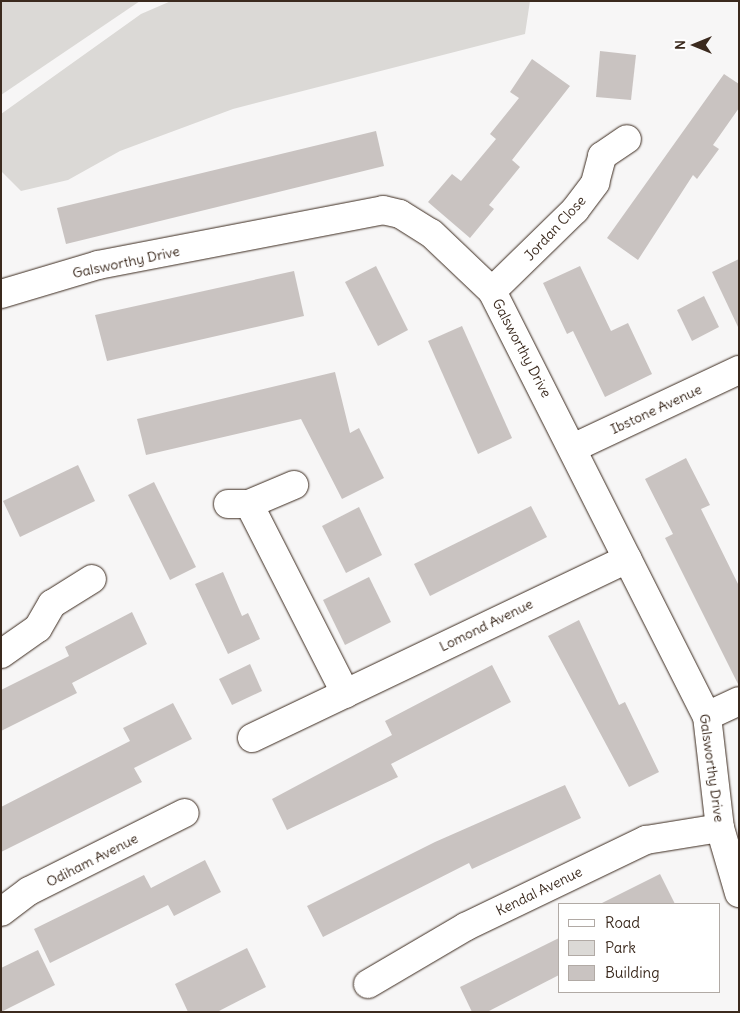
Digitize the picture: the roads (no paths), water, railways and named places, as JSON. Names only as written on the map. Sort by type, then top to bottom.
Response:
[{"type":"street","name":"Jordan Close","points":[[492,291],[576,210],[595,183],[602,156],[627,139]]},
{"type":"street","name":"Galsworthy Drive","points":[[1,294],[98,265],[383,210],[400,214],[431,233],[492,291],[707,716],[720,828],[739,893]]},
{"type":"street","name":"Ibstone Avenue","points":[[573,448],[739,370]]},
{"type":"street","points":[[294,485],[238,504],[346,694]]},
{"type":"street","name":"Lomond Avenue","points":[[252,738],[627,559]]},
{"type":"street","points":[[1,654],[38,628],[52,604],[92,579]]},
{"type":"street","points":[[707,716],[739,701]]},
{"type":"street","name":"Odiham Avenue","points":[[1,912],[29,892],[185,813]]},
{"type":"street","name":"Kendal Avenue","points":[[368,984],[464,927],[646,840],[720,828]]}]
